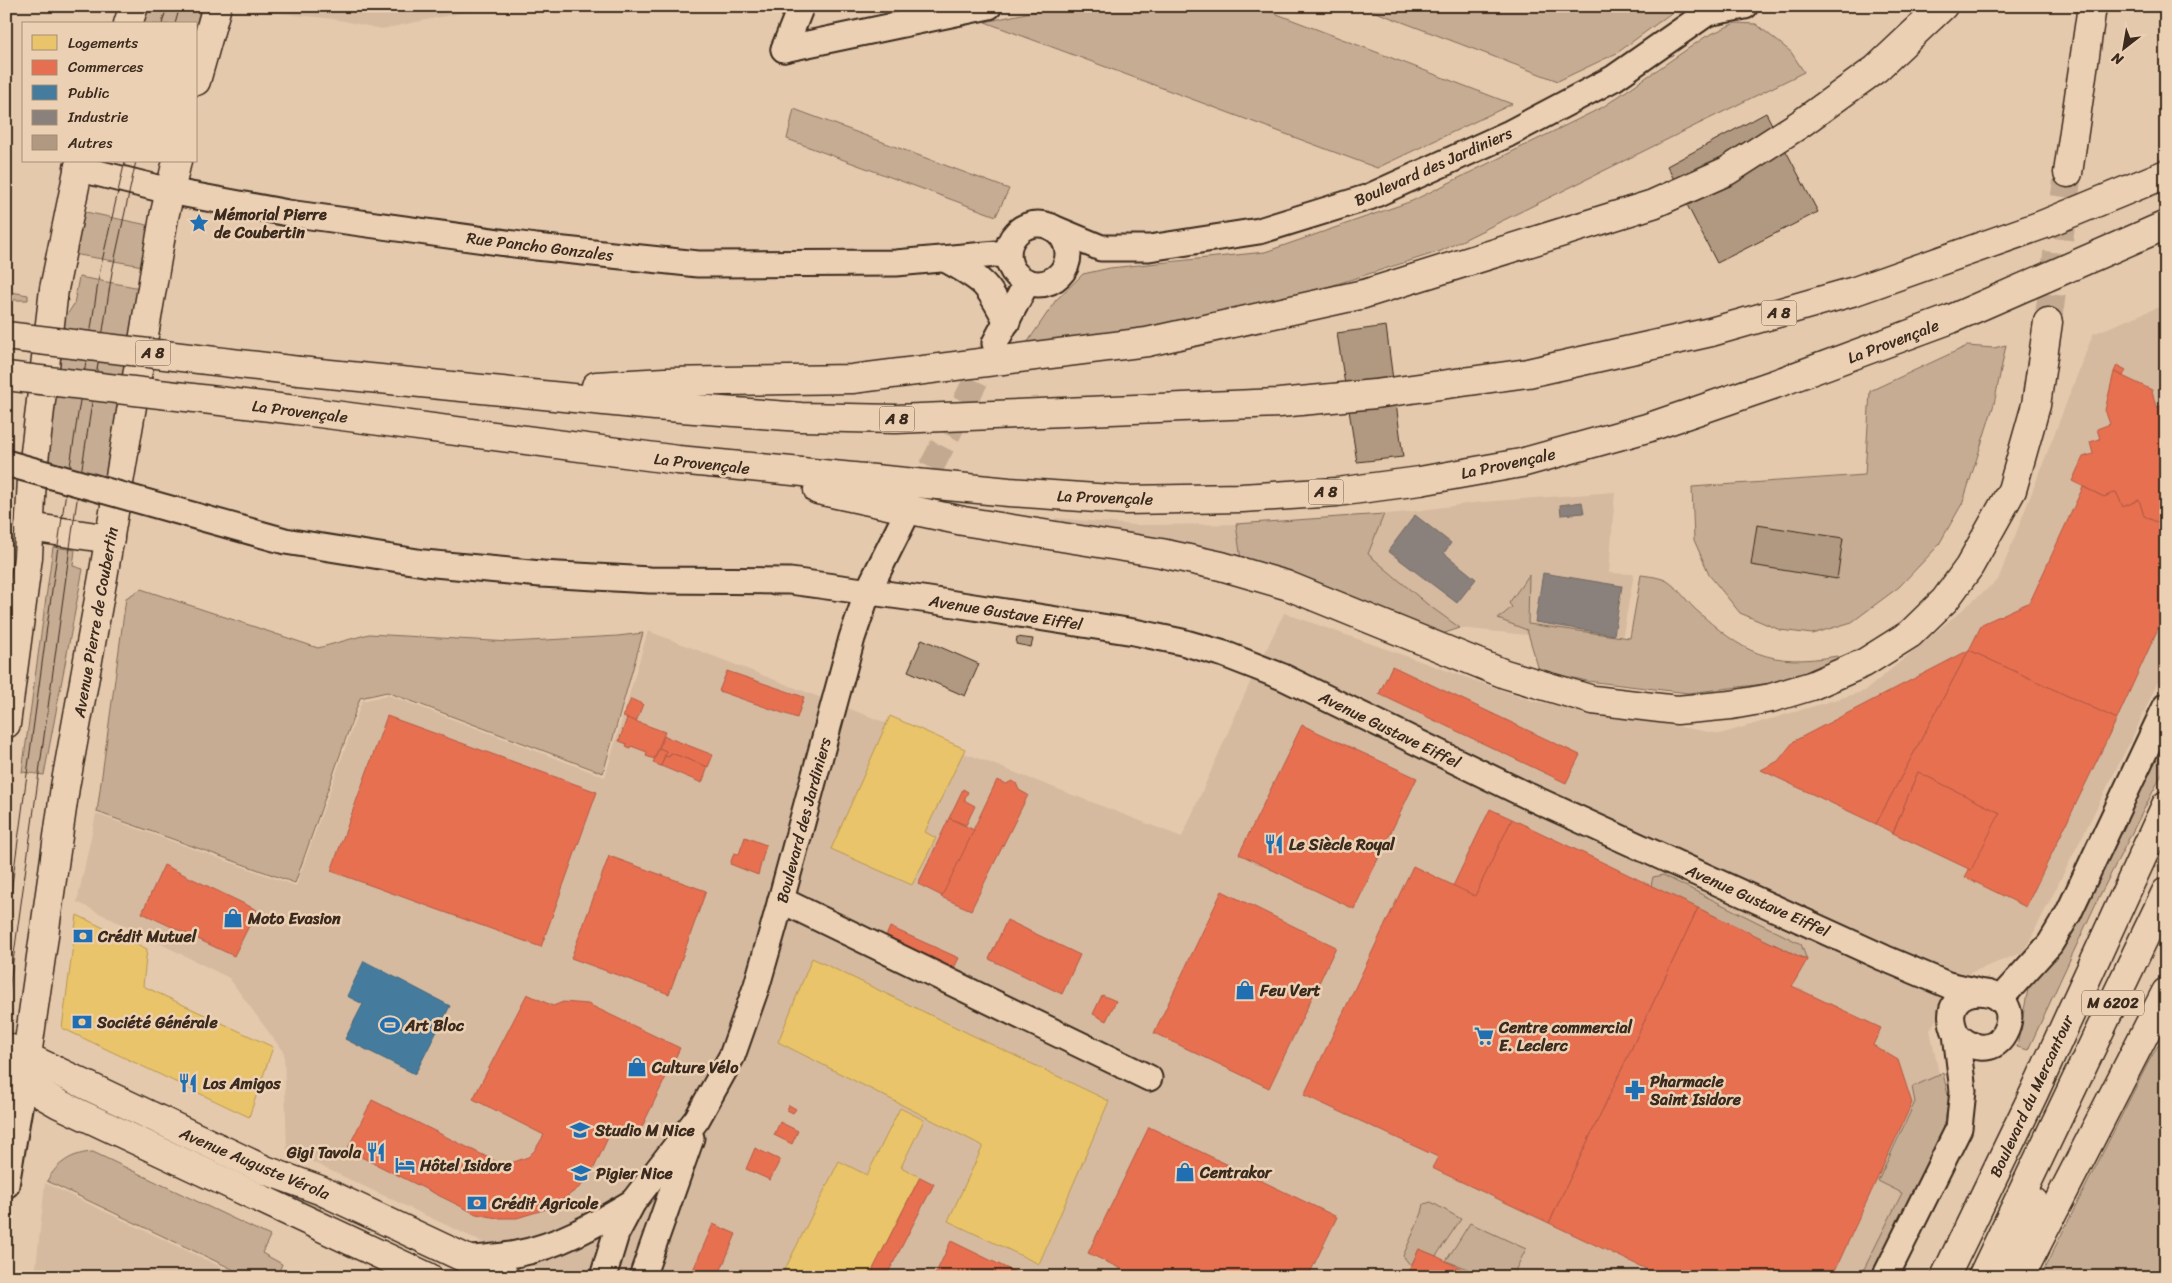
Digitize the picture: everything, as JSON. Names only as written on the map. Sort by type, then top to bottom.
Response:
[{"type":"main road","points":[[129,22],[134,6]]},
{"type":"main road","points":[[198,74],[217,6]]},
{"type":"main road","points":[[515,390],[665,382],[852,379],[1147,342],[1364,294],[1653,204],[1727,171],[1800,124],[1876,69],[1943,6]]},
{"type":"main road","points":[[2068,173],[2092,6]]},
{"type":"main road","name":"Avenue Pierre de Coubertin","points":[[16,1066],[110,539],[169,191],[177,162]]},
{"type":"main road","points":[[6,724],[28,557],[32,478],[54,289],[79,165]]},
{"type":"main road","name":"A 8","points":[[6,336],[299,371],[515,390],[655,406],[801,417],[896,419],[1279,404],[1375,394],[1528,372],[1720,329],[1855,291],[2042,225],[2166,174]]},
{"type":"main road","name":"La Provençale","points":[[6,376],[296,410],[678,460],[881,482],[1125,500],[1337,492],[1420,481],[1521,463],[1647,428],[1748,394],[1951,319],[2166,225]]},
{"type":"main road","points":[[678,460],[963,521],[1161,553],[1221,566],[1286,584],[1505,674],[1593,700],[1677,710],[1731,705],[1771,698],[1811,686],[1864,663],[1910,634],[1930,617],[1945,600],[1969,567],[2012,490],[2036,405],[2048,322]]},
{"type":"main road","points":[[29,527],[110,539]]},
{"type":"main road","name":"Boulevard du Mercantour","points":[[1945,1277],[2034,1093],[2166,804]]},
{"type":"main road","name":"Boulevard du Mercantour","points":[[1982,1277],[2166,892]]},
{"type":"main road","points":[[2020,1277],[2166,992]]},
{"type":"main road","name":"Avenue Auguste Vérola","points":[[16,1066],[265,1170],[320,1190],[505,1277]]},
{"type":"main road","name":"Avenue Auguste Vérola","points":[[16,1066],[59,1104],[428,1277]]},
{"type":"main road","points":[[1929,1277],[2034,1093]]},
{"type":"main road","points":[[2010,1277],[2061,1114]]},
{"type":"street","points":[[801,6],[784,49],[988,6]]},
{"type":"street","name":"Boulevard des Jardiniers","points":[[1053,228],[1102,248],[1149,248],[1258,231],[1369,197],[1508,134],[1605,83],[1709,10],[1744,6]]},
{"type":"street","name":"Rue Pancho Gonzales","points":[[79,165],[169,191],[296,214],[536,247],[698,264],[896,263],[947,260],[1008,253]]},
{"type":"street","points":[[1033,224],[1053,228],[1066,242],[1068,251],[1064,269],[1057,277],[1048,282],[1038,284],[1028,282],[1015,274],[1008,260],[1012,238],[1023,227],[1033,224]]},
{"type":"street","name":"Boulevard des Jardiniers","points":[[1064,269],[1102,248]]},
{"type":"street","points":[[947,260],[978,277],[990,288],[1001,332],[1028,282]]},
{"type":"street","name":"Avenue Gustave Eiffel","points":[[6,463],[285,541],[349,553],[424,563],[540,574],[650,580],[790,581],[868,591],[1134,632],[1182,642],[1224,654],[1283,677],[1528,796],[1884,958],[1948,985],[1975,991]]},
{"type":"street","name":"Boulevard des Jardiniers","points":[[603,1277],[616,1234],[633,1202],[697,1119],[732,1056],[757,985],[852,638],[868,591],[904,519]]},
{"type":"street","points":[[2000,999],[2050,944],[2068,914],[2166,706]]},
{"type":"street","points":[[781,900],[1149,1078]]},
{"type":"street","name":"Avenue Gustave Eiffel","points":[[1884,958],[1921,981],[1954,1022]]},
{"type":"street","points":[[1885,1277],[1959,1128],[1963,1091],[1954,1022],[1958,1002],[1966,995],[1975,991],[1984,991],[2000,999],[2006,1007],[2009,1018],[2002,1038],[1994,1045],[1978,1048],[1963,1042],[1954,1022]]},
{"type":"street","points":[[6,1185],[16,1066]]},
{"type":"street","name":"Boulevard des Jardiniers","points":[[642,1277],[697,1119]]},
{"type":"street","name":"Boulevard des Jardiniers","points":[[470,1259],[516,1254],[567,1238],[587,1230],[633,1202]]},
{"type":"shaded area","points":[[146,6],[201,6],[197,22],[141,22]]},
{"type":"shaded area","points":[[251,6],[495,6],[382,29],[334,19],[250,10]]},
{"type":"shaded area","points":[[1058,6],[1256,6],[1512,104],[1377,168],[985,22]]},
{"type":"shaded area","points":[[1360,6],[1674,6],[1678,8],[1617,53],[1558,81]]},
{"type":"shaded area","points":[[1735,23],[1756,24],[1791,52],[1804,72],[1441,251],[1302,295],[1149,329],[1027,343],[1056,300],[1083,274],[1110,268],[1265,252],[1412,201],[1603,107],[1705,37]]},
{"type":"shaded area","points":[[794,109],[1009,189],[996,216],[787,139]]},
{"type":"shaded area","points":[[81,211],[152,226],[143,266],[73,254]]},
{"type":"shaded area","points":[[79,277],[141,288],[109,484],[47,470],[65,318],[74,304]]},
{"type":"shaded area","points":[[6,291],[28,295],[28,300],[6,300]]},
{"type":"shaded area","points":[[2166,304],[2166,664],[2135,732],[2024,952],[1962,976],[1930,1030],[1946,1108],[1878,1277],[556,1277],[287,1150],[284,1053],[229,978],[77,902],[96,814],[296,886],[362,701],[388,695],[605,777],[648,631],[1182,837],[1248,687],[1284,613],[1533,701],[1720,734],[1865,691],[1998,580],[2093,334]]},
{"type":"shaded area","points":[[2006,345],[1994,404],[1963,502],[1938,546],[1899,587],[1852,622],[1812,634],[1780,630],[1740,613],[1710,576],[1694,540],[1692,487],[1865,475],[1870,391],[1967,346],[1994,348]]},
{"type":"shaded area","points":[[1615,492],[1609,573],[1634,574],[1621,645],[1460,628],[1439,635],[1052,523],[1056,518],[1134,525],[1258,524],[1399,513],[1482,502]]},
{"type":"shaded area","points":[[1384,514],[1368,554],[1427,604],[1460,628],[1439,635],[1241,560],[1236,524]]},
{"type":"shaded area","points":[[53,547],[75,550],[73,566],[83,569],[44,775],[22,772]]},
{"type":"shaded area","points":[[1529,575],[1528,624],[1630,638],[1641,575],[1667,581],[1694,608],[1727,636],[1758,653],[1775,658],[1793,660],[1837,656],[1838,662],[1820,670],[1781,682],[1688,693],[1587,681],[1539,670],[1527,630],[1498,619],[1512,607],[1509,603]]},
{"type":"shaded area","points":[[141,589],[318,648],[369,634],[510,642],[643,633],[603,773],[387,692],[360,698],[295,883],[97,812],[126,598]]},
{"type":"shaded area","points":[[2166,723],[2166,766],[2098,899],[2028,1050],[2017,1047],[2028,989],[2090,891]]},
{"type":"shaded area","points":[[1663,875],[1801,944],[1807,960],[1651,886],[1653,877]]},
{"type":"shaded area","points":[[2166,1032],[2166,1277],[2040,1277],[2149,1061]]},
{"type":"shaded area","points":[[1943,1073],[1949,1100],[1941,1141],[1875,1277],[1860,1277],[1902,1193],[1878,1181],[1915,1102],[1912,1087]]},
{"type":"shaded area","points":[[79,1093],[324,1202],[318,1213],[75,1099]]},
{"type":"shaded area","points":[[93,1152],[270,1236],[262,1253],[282,1264],[277,1277],[249,1277],[47,1181],[55,1169],[66,1160],[78,1154]]},
{"type":"shaded area","points":[[45,1183],[68,1194],[242,1277],[35,1277]]},
{"type":"shaded area","points":[[1431,1202],[1461,1219],[1436,1256],[1419,1249],[1411,1266],[1403,1256],[1422,1213],[1424,1204]]},
{"type":"shaded area","points":[[1470,1223],[1526,1249],[1512,1277],[1489,1277],[1446,1261]]},
{"type":"building: Logements","points":[[890,716],[965,749],[925,832],[936,838],[912,885],[831,849]]},
{"type":"building: Logements","points":[[77,915],[147,949],[143,986],[273,1047],[249,1117],[62,1028]]},
{"type":"building: Logements","points":[[812,958],[1109,1101],[1039,1264],[948,1221],[983,1146],[778,1042]]},
{"type":"building: Logements","points":[[900,1108],[924,1120],[901,1167],[920,1177],[869,1277],[854,1277],[847,1273],[845,1277],[781,1277],[839,1161],[867,1175]]},
{"type":"building: Commerces","points":[[2117,365],[2126,370],[2123,376],[2114,372]]},
{"type":"building: Commerces","points":[[2114,372],[2152,390],[2156,407],[2166,405],[2166,527],[2144,516],[2139,500],[2123,507],[2116,492],[2104,497],[2072,481],[2083,457],[2093,454],[2090,442],[2100,439],[2097,429],[2110,424],[2105,410]]},
{"type":"building: Commerces","points":[[2083,487],[2104,497],[2116,492],[2123,507],[2139,500],[2144,516],[2166,527],[2166,611],[2117,719],[1969,650],[1982,624],[2030,602]]},
{"type":"building: Commerces","points":[[1969,650],[1876,824],[1761,770],[1778,761],[1794,741]]},
{"type":"building: Commerces","points":[[1969,650],[2117,719],[2026,907],[1965,877],[2000,813],[1918,772],[1893,833],[1876,824]]},
{"type":"building: Commerces","points":[[1392,666],[1580,755],[1566,783],[1379,694]]},
{"type":"building: Commerces","points":[[727,671],[804,697],[797,718],[719,691]]},
{"type":"building: Commerces","points":[[631,699],[643,704],[636,722],[623,717]]},
{"type":"building: Commerces","points":[[387,716],[597,792],[541,947],[331,871]]},
{"type":"building: Commerces","points":[[627,718],[665,732],[654,759],[646,756],[647,752],[631,746],[630,748],[626,746],[627,744],[619,741]]},
{"type":"building: Commerces","points":[[1302,725],[1417,778],[1354,909],[1239,854]]},
{"type":"building: Commerces","points":[[664,736],[713,755],[708,767],[671,753],[669,757],[665,756],[666,751],[659,748]]},
{"type":"building: Commerces","points":[[659,748],[666,751],[661,766],[653,763]]},
{"type":"building: Commerces","points":[[671,753],[708,767],[702,783],[661,766],[665,756],[669,757]]},
{"type":"building: Commerces","points":[[1918,772],[2000,813],[1971,870],[1893,833]]},
{"type":"building: Commerces","points":[[997,780],[1006,784],[1012,781],[1016,783],[1019,790],[1028,795],[971,910],[941,897]]},
{"type":"building: Commerces","points":[[963,789],[968,792],[964,800],[975,806],[966,825],[949,818]]},
{"type":"building: Commerces","points":[[1490,809],[1512,819],[1475,896],[1453,886]]},
{"type":"building: Commerces","points":[[949,818],[974,830],[942,896],[918,884]]},
{"type":"building: Commerces","name":"Centre commercial E. Leclerc","points":[[1512,819],[1698,908],[1549,1223],[1432,1168],[1438,1157],[1304,1095],[1413,866],[1475,896]]},
{"type":"building: Commerces","points":[[745,837],[766,845],[758,875],[730,864],[734,853],[739,854]]},
{"type":"building: Commerces","points":[[609,856],[706,891],[669,994],[571,958]]},
{"type":"building: Commerces","points":[[164,865],[257,910],[234,956],[142,913]]},
{"type":"building: Commerces","name":"Feu Vert","points":[[1222,891],[1336,947],[1269,1088],[1154,1033]]},
{"type":"building: Commerces","points":[[1698,908],[1807,960],[1792,986],[1881,1028],[1873,1045],[1898,1060],[1912,1103],[1832,1277],[1663,1277],[1549,1223]]},
{"type":"building: Commerces","points":[[1007,920],[1080,955],[1062,994],[989,959]]},
{"type":"building: Commerces","points":[[890,927],[959,958],[954,968],[886,936]]},
{"type":"building: Commerces","points":[[527,994],[553,1006],[563,1002],[588,1004],[680,1048],[636,1139],[612,1129],[594,1168],[581,1186],[553,1207],[517,1218],[497,1218],[476,1214],[347,1150],[372,1100],[497,1162],[508,1164],[528,1157],[535,1150],[544,1135],[473,1099]]},
{"type":"building: Commerces","points":[[1102,995],[1116,1001],[1106,1021],[1093,1014]]},
{"type":"building: Commerces","points":[[789,1105],[796,1109],[793,1113],[787,1110]]},
{"type":"building: Commerces","points":[[780,1122],[798,1131],[792,1144],[774,1135]]},
{"type":"building: Commerces","name":"Centrakor","points":[[1149,1127],[1337,1217],[1308,1277],[1138,1277],[1088,1253]]},
{"type":"building: Commerces","points":[[755,1148],[780,1160],[770,1180],[746,1169]]},
{"type":"building: Commerces","points":[[920,1177],[934,1184],[886,1277],[869,1277]]},
{"type":"building: Commerces","points":[[713,1224],[736,1234],[718,1277],[690,1277]]},
{"type":"building: Commerces","points":[[951,1241],[1025,1277],[934,1277]]},
{"type":"building: Commerces","points":[[1419,1249],[1436,1256],[1478,1277],[1406,1277]]},
{"type":"building: Public","points":[[364,961],[450,1006],[415,1074],[345,1039],[363,1004],[347,996]]},
{"type":"building: Industrie","points":[[1582,502],[1584,513],[1561,515],[1560,505]]},
{"type":"building: Industrie","points":[[1415,515],[1451,543],[1444,553],[1476,579],[1457,603],[1388,551]]},
{"type":"building: Industrie","points":[[1543,573],[1622,586],[1614,635],[1535,622]]},
{"type":"building: Autres","points":[[1766,113],[1818,212],[1717,263],[1667,166]]},
{"type":"building: Autres","points":[[1386,326],[1403,457],[1357,462],[1337,333]]},
{"type":"building: Autres","points":[[1757,525],[1843,538],[1837,579],[1751,565]]},
{"type":"building: Autres","points":[[1017,637],[1033,639],[1031,647],[1016,644]]},
{"type":"building: Autres","points":[[922,639],[979,664],[965,696],[908,671]]},
{"type":"tunnel","points":[[2048,322],[2068,173]]},
{"type":"tunnel","points":[[914,501],[993,347]]},
{"type":"tram line","points":[[163,22],[167,6]]},
{"type":"tram line","points":[[176,22],[180,6]]},
{"type":"tram line","points":[[6,929],[60,531],[100,270],[125,162]]},
{"type":"tram line","points":[[8,998],[72,533],[112,272],[136,162]]},
{"type":"place","name":"Mémorial Pierre de Coubertin","points":[[199,223]]},
{"type":"place","name":"Le Siècle Royal","points":[[1274,844]]},
{"type":"place","name":"Moto Evasion","points":[[233,918]]},
{"type":"place","name":"Crédit Mutuel","points":[[83,936]]},
{"type":"place","name":"Feu Vert","points":[[1245,990]]},
{"type":"place","name":"Société Générale","points":[[82,1022]]},
{"type":"place","name":"Art Bloc","points":[[390,1025]]},
{"type":"place","name":"Centre commercial E. Leclerc","points":[[1484,1036]]},
{"type":"place","name":"Culture Vélo","points":[[637,1067]]},
{"type":"place","name":"Los Amigos","points":[[188,1083]]},
{"type":"place","name":"Pharmacie Saint Isidore","points":[[1635,1090]]},
{"type":"place","name":"Studio M Nice","points":[[580,1130]]},
{"type":"place","name":"Gigi Tavola","points":[[376,1152]]},
{"type":"place","name":"Hôtel Isidore","points":[[405,1165]]},
{"type":"place","name":"Centrakor","points":[[1185,1172]]},
{"type":"place","name":"Pigier Nice","points":[[581,1173]]},
{"type":"place","name":"Crédit Agricole","points":[[477,1203]]}]
